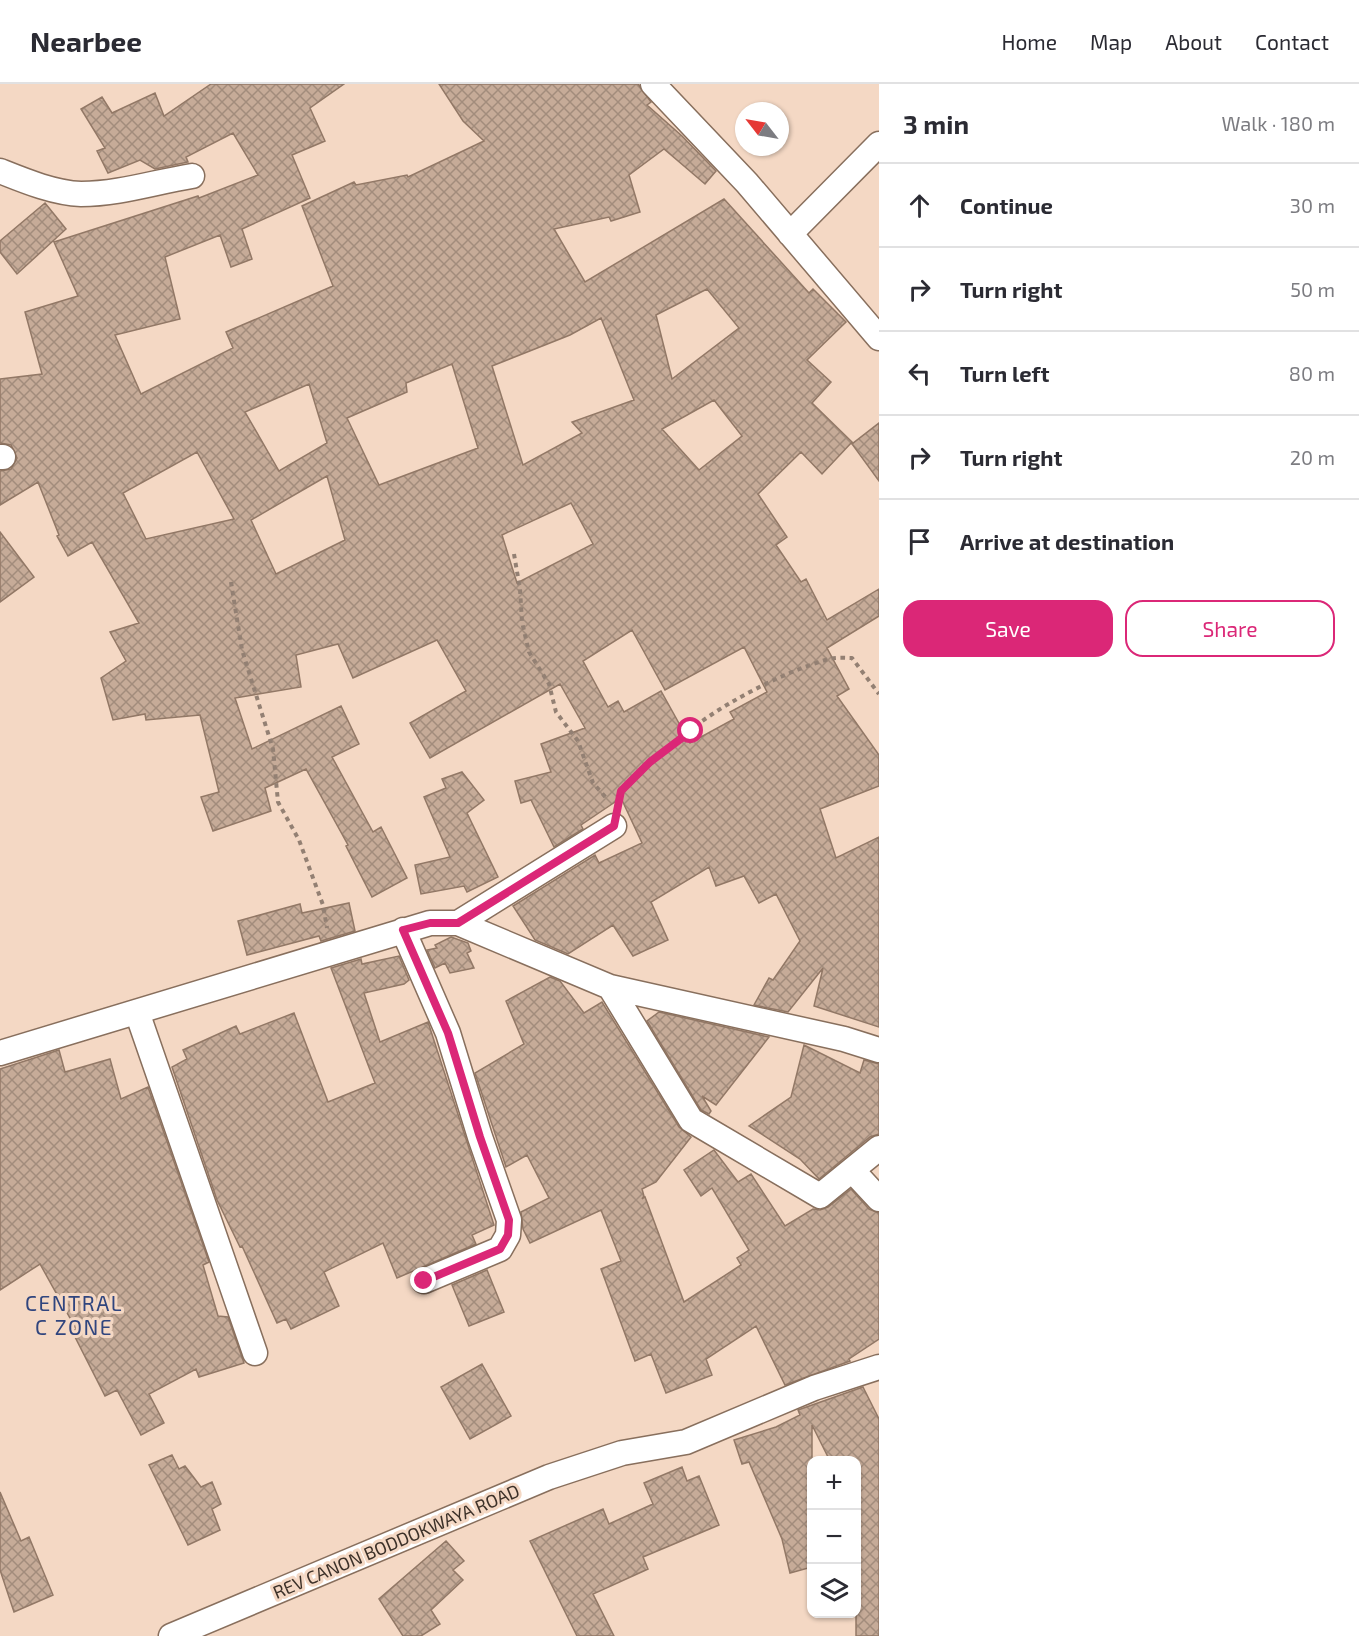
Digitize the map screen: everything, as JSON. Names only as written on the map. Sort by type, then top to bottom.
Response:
[{"type":"street","points":[[653,84],[747,183],[879,338]]},
{"type":"street","points":[[790,234],[879,144]]},
{"type":"street","points":[[0,171],[30,183],[79,194],[120,192],[192,176]]},
{"type":"street","points":[[458,923],[616,818]]},
{"type":"street","points":[[0,1053],[430,923],[458,923],[610,987],[844,1039],[879,1050]]},
{"type":"street","points":[[403,930],[448,1033],[480,1137],[509,1220],[508,1235],[500,1249],[424,1281]]},
{"type":"street","points":[[610,987],[691,1120],[820,1196],[879,1148]]},
{"type":"street","points":[[137,1012],[255,1353]]},
{"type":"street","points":[[852,1170],[879,1199]]},
{"type":"street","name":"REV CANON BODDOKWAYA ROAD","points":[[171,1636],[549,1477],[622,1453],[686,1442],[814,1388],[879,1367]]},
{"type":"path","points":[[514,554],[520,589],[522,622],[529,652],[549,684],[556,712],[578,741],[592,783],[616,818]]},
{"type":"path","points":[[231,582],[242,650],[273,749],[278,802],[300,840],[323,905],[330,952]]},
{"type":"path","points":[[616,818],[621,791],[650,762],[731,702],[769,683],[831,658],[852,658],[879,694]]},
{"type":"building","points":[[211,84],[344,84],[310,108],[325,141],[292,155],[310,198],[242,229],[252,259],[231,267],[220,235],[165,257],[180,319],[115,335],[141,394],[233,348],[226,332],[333,286],[302,206],[354,182],[356,185],[407,175],[408,177],[484,141],[463,121],[439,84],[638,84],[651,102],[647,105],[716,171],[705,184],[664,149],[629,175],[640,212],[611,221],[609,217],[554,229],[585,282],[724,199],[809,293],[813,289],[846,322],[807,360],[831,382],[812,403],[852,442],[822,474],[801,452],[758,494],[787,537],[776,545],[801,582],[806,579],[827,620],[879,589],[879,616],[827,648],[849,689],[837,696],[879,755],[879,786],[820,809],[836,858],[879,837],[879,1027],[814,1006],[823,968],[788,1012],[754,1005],[769,978],[773,980],[800,941],[776,894],[759,903],[744,876],[716,886],[709,867],[651,902],[668,940],[633,956],[613,925],[568,954],[535,940],[513,906],[595,855],[599,863],[642,843],[621,798],[581,825],[583,829],[554,847],[531,800],[521,803],[515,781],[551,772],[541,744],[585,728],[560,684],[430,758],[410,723],[466,691],[437,640],[353,678],[338,644],[296,655],[301,687],[235,698],[252,749],[341,706],[359,744],[332,757],[373,832],[381,827],[407,878],[372,897],[346,846],[348,845],[306,769],[265,788],[271,811],[213,831],[201,797],[219,792],[200,715],[146,720],[145,714],[113,720],[101,678],[126,661],[110,632],[139,623],[92,542],[68,556],[57,536],[59,535],[38,482],[0,505],[0,471],[11,469],[17,458],[11,445],[0,443],[0,379],[42,374],[25,312],[78,296],[54,242],[198,196],[199,198],[258,175],[233,133],[186,157],[188,162],[155,169],[140,160],[108,173],[97,151],[105,148],[81,109],[102,97],[112,113],[155,93],[164,116]],"holes":[[[707,289],[739,328],[672,379],[656,315]],[[601,318],[634,400],[572,422],[582,433],[523,465],[492,366],[570,335]],[[452,364],[478,448],[379,485],[347,418],[407,392],[406,383]],[[309,384],[327,443],[279,471],[245,412]],[[714,400],[742,436],[699,470],[662,429]],[[197,452],[234,519],[146,539],[123,493]],[[327,476],[345,540],[276,574],[251,520]],[[571,503],[593,544],[517,583],[502,535]],[[632,630],[665,690],[744,647],[767,692],[730,712],[734,719],[690,743],[661,691],[624,712],[618,701],[608,707],[583,661]]]},
{"type":"building","points":[[45,203],[66,229],[17,274],[0,252],[0,241]]},
{"type":"building","points":[[879,423],[879,481],[852,444]]},
{"type":"building","points":[[0,532],[34,577],[0,602]]},
{"type":"building","points":[[462,772],[484,800],[467,813],[498,877],[467,892],[464,886],[421,894],[415,865],[450,857],[424,797],[446,788],[442,779]]},
{"type":"building","points":[[349,903],[355,931],[321,941],[319,936],[247,955],[238,921],[300,904],[302,913]]},
{"type":"building","points":[[451,937],[468,943],[471,951],[467,953],[474,968],[450,973],[445,963],[435,968],[427,950],[437,948],[435,945]]},
{"type":"building","points":[[399,956],[409,980],[404,984],[364,993],[380,1042],[428,1022],[494,1225],[472,1235],[476,1244],[397,1278],[383,1243],[324,1272],[339,1306],[291,1329],[286,1319],[277,1323],[242,1246],[240,1247],[217,1200],[172,1067],[187,1059],[183,1050],[236,1026],[240,1034],[294,1013],[328,1102],[375,1083],[331,968],[361,959],[362,964]]},
{"type":"building","points":[[550,977],[560,981],[584,1013],[602,1002],[679,1127],[691,1137],[656,1182],[642,1189],[644,1196],[642,1199],[645,1197],[684,1302],[741,1265],[737,1258],[749,1250],[712,1188],[701,1196],[684,1170],[714,1150],[738,1182],[751,1174],[785,1226],[813,1209],[820,1210],[828,1207],[851,1189],[869,1209],[879,1213],[879,1339],[849,1359],[850,1361],[785,1385],[756,1326],[706,1359],[712,1375],[666,1393],[651,1354],[635,1361],[601,1269],[621,1261],[601,1210],[530,1243],[523,1229],[521,1212],[549,1198],[527,1155],[506,1167],[475,1073],[524,1044],[506,1001]]},
{"type":"building","points":[[659,1012],[769,1037],[716,1105],[702,1096],[711,1111],[709,1114],[701,1110],[647,1021]]},
{"type":"building","points":[[804,1045],[860,1073],[864,1060],[879,1064],[879,1134],[870,1137],[819,1179],[800,1159],[749,1126],[791,1097]]},
{"type":"building","points":[[59,1050],[65,1072],[110,1059],[121,1099],[148,1087],[209,1262],[203,1265],[218,1316],[228,1317],[244,1363],[199,1377],[196,1369],[149,1394],[164,1423],[141,1435],[117,1390],[105,1396],[72,1331],[76,1329],[40,1264],[0,1290],[0,1069]]},
{"type":"building","points":[[487,1270],[504,1312],[469,1326],[452,1285]]},
{"type":"building","points":[[482,1364],[511,1416],[470,1439],[441,1387]]},
{"type":"building","points":[[863,1387],[879,1419],[879,1636],[856,1636],[856,1618],[861,1618],[861,1456],[828,1456],[812,1425],[812,1456],[807,1456],[807,1568],[790,1573],[782,1539],[749,1462],[742,1464],[734,1440],[776,1427],[800,1415],[798,1410]]},
{"type":"building","points":[[172,1455],[179,1469],[185,1466],[201,1487],[212,1482],[221,1504],[212,1509],[220,1530],[188,1545],[149,1465]]},
{"type":"building","points":[[682,1467],[687,1481],[699,1476],[719,1525],[643,1557],[648,1569],[593,1594],[614,1636],[577,1636],[530,1541],[603,1509],[609,1524],[653,1504],[644,1483]]},
{"type":"building","points":[[0,1492],[21,1541],[29,1537],[53,1595],[14,1612],[0,1570]]},
{"type":"building","points":[[446,1541],[464,1561],[453,1570],[463,1580],[431,1610],[440,1624],[421,1636],[403,1636],[379,1599]]},
{"type":"district","name":"CENTRAL C ZONE","points":[[74,1314]]},
{"type":"route","points":[[424,1281],[500,1249],[508,1235],[509,1220],[480,1137],[448,1033],[403,930],[430,923],[458,923],[614,826],[621,791],[650,762],[691,731]]}]
